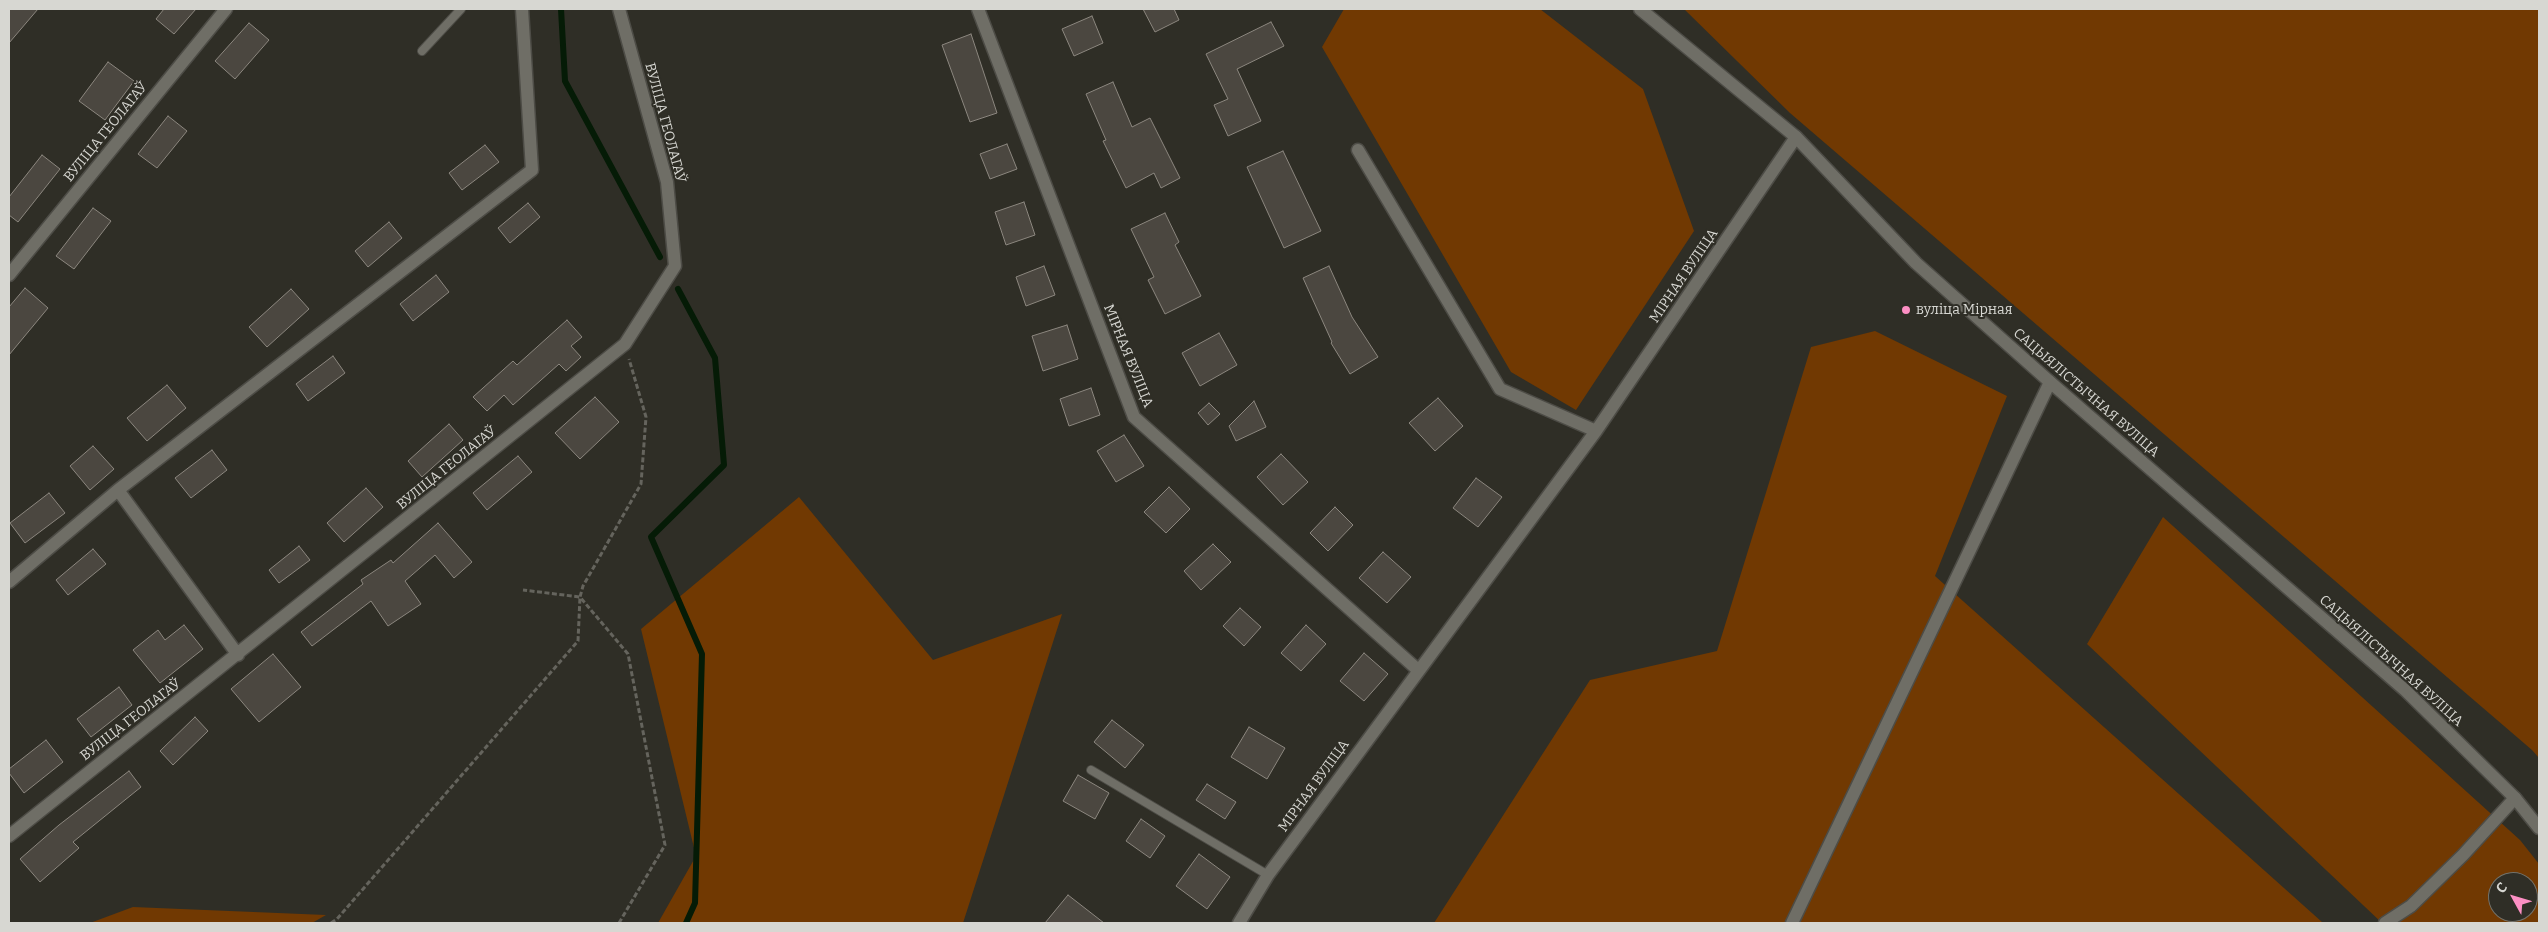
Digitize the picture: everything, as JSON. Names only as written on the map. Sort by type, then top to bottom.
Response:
[{"type":"street","name":"ВУЛІЦА ГЕОЛАГАЎ","points":[[9,275],[226,9]]},
{"type":"street","points":[[9,582],[118,490],[532,170],[522,9]]},
{"type":"street","name":"ВУЛІЦА ГЕОЛАГАЎ","points":[[9,836],[625,344],[674,266],[667,182],[620,9]]},
{"type":"street","name":"МІРНАЯ ВУЛІЦА","points":[[978,9],[1134,417],[1418,670]]},
{"type":"street","name":"САЦЫЯЛІСТЫЧНАЯ ВУЛІЦА","points":[[1640,9],[1796,137],[1916,263],[2405,690],[2515,798],[2539,828]]},
{"type":"street","name":"МІРНАЯ ВУЛІЦА","points":[[1238,923],[1268,875],[1596,432],[1796,137]]},
{"type":"street","points":[[1358,150],[1500,389],[1596,432]]},
{"type":"street","points":[[1792,923],[2050,382]]},
{"type":"street","points":[[118,490],[238,655]]},
{"type":"street","points":[[2385,923],[2411,906],[2463,855],[2515,798]]},
{"type":"lane","points":[[422,51],[461,9]]},
{"type":"lane","points":[[1091,770],[1268,875]]},
{"type":"path","points":[[331,923],[337,919],[578,641],[580,597],[583,586],[641,484],[646,417],[625,344]]},
{"type":"path","points":[[523,590],[580,597],[628,654],[665,845],[618,923]]},
{"type":"shaded area","points":[[1344,9],[1540,9],[1643,89],[1694,231],[1576,410],[1511,372],[1322,47]]},
{"type":"shaded area","points":[[1684,9],[2539,9],[2539,758],[1790,113]]},
{"type":"shaded area","points":[[1875,331],[2007,396],[1935,576],[2321,923],[1434,923],[1590,680],[1717,651],[1811,347]]},
{"type":"shaded area","points":[[799,497],[933,660],[1062,614],[963,923],[658,923],[696,856],[641,629]]},
{"type":"shaded area","points":[[2163,517],[2520,840],[2539,864],[2539,923],[2382,923],[2087,644]]},
{"type":"shaded area","points":[[133,907],[326,915],[312,923],[90,923]]},
{"type":"building","points":[[9,9],[38,9],[9,43]]},
{"type":"building","points":[[164,9],[196,9],[174,34],[156,19]]},
{"type":"building","points":[[1143,9],[1174,9],[1179,20],[1155,32]]},
{"type":"building","points":[[1092,16],[1103,43],[1074,56],[1062,29]]},
{"type":"building","points":[[1271,22],[1284,46],[1237,69],[1261,121],[1228,136],[1214,105],[1228,99],[1206,54]]},
{"type":"building","points":[[249,23],[269,40],[235,79],[215,61]]},
{"type":"building","points":[[971,34],[997,113],[970,122],[942,45]]},
{"type":"building","points":[[108,62],[134,81],[105,120],[79,101]]},
{"type":"building","points":[[1113,82],[1132,127],[1150,118],[1180,178],[1161,188],[1154,173],[1126,188],[1103,141],[1106,140],[1086,94]]},
{"type":"building","points":[[168,116],[187,131],[157,168],[138,154]]},
{"type":"building","points":[[1007,144],[1017,169],[990,179],[980,154]]},
{"type":"building","points":[[485,145],[499,162],[462,190],[449,173]]},
{"type":"building","points":[[1283,151],[1321,231],[1284,248],[1247,167]]},
{"type":"building","points":[[42,155],[60,169],[18,222],[9,215],[9,197]]},
{"type":"building","points":[[1024,202],[1035,235],[1006,245],[995,212]]},
{"type":"building","points":[[528,203],[540,217],[510,243],[498,228]]},
{"type":"building","points":[[93,208],[111,221],[74,269],[56,256]]},
{"type":"building","points":[[1165,213],[1179,242],[1175,245],[1201,296],[1165,314],[1148,280],[1154,277],[1131,229]]},
{"type":"building","points":[[389,222],[402,238],[368,267],[355,251]]},
{"type":"building","points":[[1044,266],[1055,295],[1026,306],[1016,277]]},
{"type":"building","points":[[1329,266],[1352,317],[1378,357],[1350,374],[1331,343],[1303,278]]},
{"type":"building","points":[[436,275],[449,292],[413,321],[400,304]]},
{"type":"building","points":[[25,288],[48,308],[9,355],[9,307]]},
{"type":"building","points":[[291,289],[309,309],[267,347],[249,327]]},
{"type":"building","points":[[567,320],[582,337],[571,346],[581,357],[566,371],[559,364],[513,405],[504,395],[487,411],[473,397],[513,361],[517,365]]},
{"type":"building","points":[[1067,325],[1078,359],[1043,371],[1032,336]]},
{"type":"building","points":[[1219,333],[1237,365],[1200,386],[1182,353]]},
{"type":"building","points":[[333,356],[345,373],[308,401],[296,384]]},
{"type":"building","points":[[167,385],[186,408],[147,441],[127,418]]},
{"type":"building","points":[[1091,388],[1100,415],[1069,426],[1060,399]]},
{"type":"building","points":[[595,397],[619,422],[580,459],[555,433]]},
{"type":"building","points":[[1438,398],[1463,426],[1435,451],[1409,423]]},
{"type":"building","points":[[1254,401],[1266,427],[1236,441],[1229,426]]},
{"type":"building","points":[[1209,403],[1220,414],[1208,425],[1198,413]]},
{"type":"building","points":[[449,424],[463,440],[422,477],[408,461]]},
{"type":"building","points":[[1124,435],[1144,466],[1116,482],[1097,451]]},
{"type":"building","points":[[93,446],[114,469],[90,490],[70,466]]},
{"type":"building","points":[[212,450],[227,470],[191,498],[175,478]]},
{"type":"building","points":[[1281,454],[1308,482],[1283,505],[1257,477]]},
{"type":"building","points":[[518,456],[532,472],[487,510],[473,493]]},
{"type":"building","points":[[1476,478],[1502,497],[1478,527],[1453,508]]},
{"type":"building","points":[[1169,487],[1190,509],[1166,533],[1144,512]]},
{"type":"building","points":[[366,488],[383,507],[344,542],[327,523]]},
{"type":"building","points":[[49,493],[65,513],[25,543],[10,523]]},
{"type":"building","points":[[1335,507],[1353,525],[1328,551],[1310,533]]},
{"type":"building","points":[[438,523],[472,562],[454,578],[435,555],[405,581],[421,604],[388,626],[371,601],[312,646],[301,632],[363,584],[361,580],[391,560],[393,563]]},
{"type":"building","points":[[1213,544],[1231,562],[1201,590],[1184,571]]},
{"type":"building","points":[[299,546],[310,560],[279,583],[269,570]]},
{"type":"building","points":[[93,549],[106,564],[68,595],[56,580]]},
{"type":"building","points":[[1383,552],[1411,577],[1387,603],[1359,578]]},
{"type":"building","points":[[1240,608],[1261,627],[1244,646],[1223,626]]},
{"type":"building","points":[[184,625],[203,649],[160,683],[133,650],[158,630],[165,640]]},
{"type":"building","points":[[1306,625],[1326,644],[1301,671],[1281,653]]},
{"type":"building","points":[[1364,653],[1388,674],[1364,701],[1340,681]]},
{"type":"building","points":[[273,654],[301,687],[259,722],[231,689]]},
{"type":"building","points":[[119,687],[132,705],[91,737],[77,719]]},
{"type":"building","points":[[195,717],[208,731],[173,765],[160,751]]},
{"type":"building","points":[[1112,720],[1144,745],[1125,768],[1094,742]]},
{"type":"building","points":[[1249,727],[1285,748],[1267,779],[1231,757]]},
{"type":"building","points":[[46,740],[63,762],[24,793],[9,773],[9,769]]},
{"type":"building","points":[[129,771],[141,787],[73,842],[79,848],[40,882],[20,859],[59,825]]},
{"type":"building","points":[[1078,775],[1109,793],[1095,819],[1063,801]]},
{"type":"building","points":[[1207,784],[1236,802],[1225,819],[1196,800]]},
{"type":"building","points":[[1141,819],[1165,836],[1150,858],[1126,841]]},
{"type":"building","points":[[1199,854],[1230,877],[1207,909],[1176,886]]},
{"type":"building","points":[[1068,895],[1104,923],[1045,923]]},
{"type":"waterway","points":[[561,9],[565,81],[660,257]]},
{"type":"waterway","points":[[678,289],[715,358],[724,465],[651,537],[702,654],[695,903],[686,923]]},
{"type":"place","name":"вуліца Мірная","points":[[1906,310]]}]
